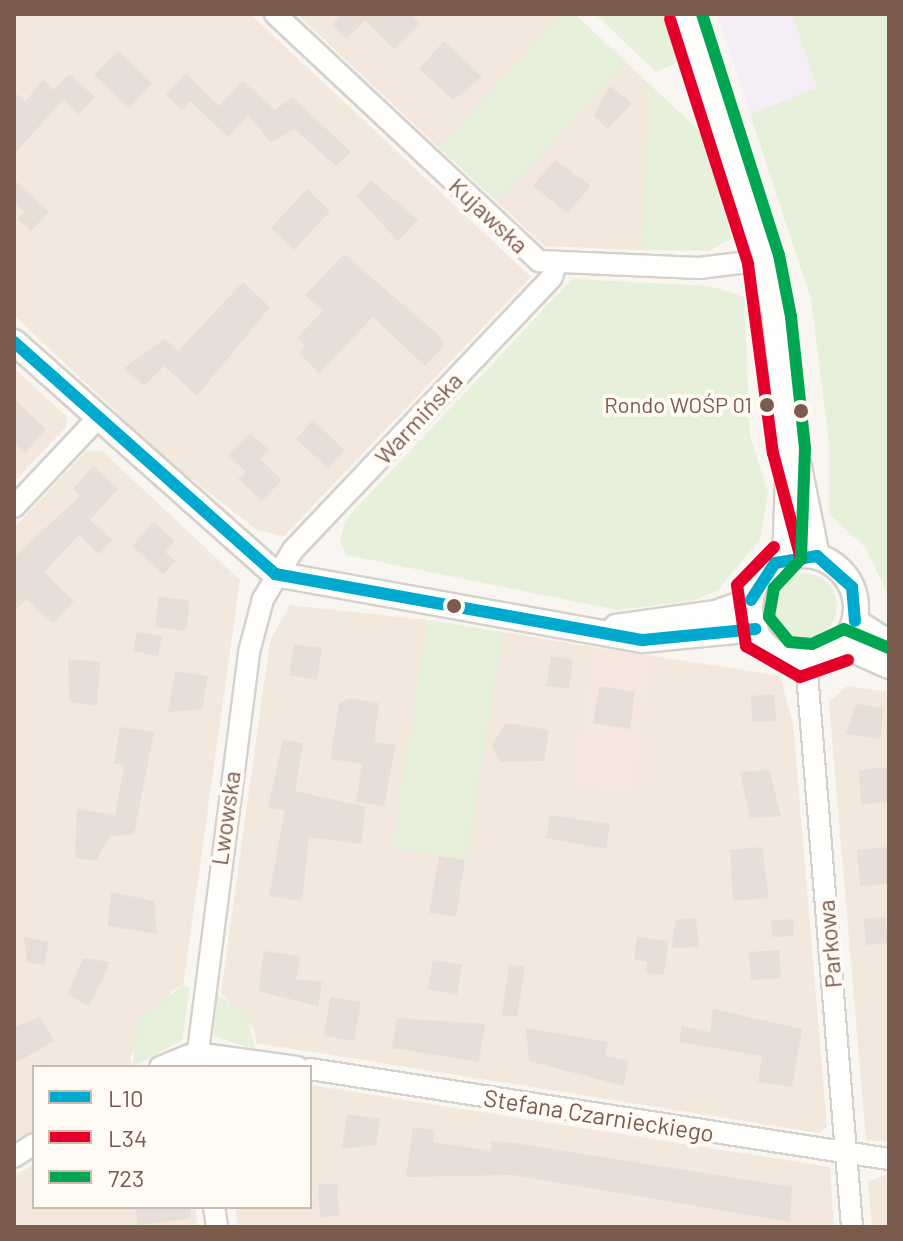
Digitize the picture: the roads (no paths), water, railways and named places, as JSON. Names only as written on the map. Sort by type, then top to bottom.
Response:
[{"type":"street","name":"Kujawska","points":[[275,14],[537,259],[699,268],[764,260]]},
{"type":"street","points":[[685,14],[764,260],[789,451],[785,558]]},
{"type":"street","name":"Warmińska","points":[[275,574],[552,277],[557,262]]},
{"type":"street","points":[[14,342],[97,419],[275,574],[601,629],[643,640],[755,629]]},
{"type":"street","points":[[14,507],[97,419]]},
{"type":"street","points":[[789,451],[799,467],[817,556],[852,587],[855,621],[842,645],[806,661],[783,657],[755,629],[751,600],[766,569],[785,558],[817,556]]},
{"type":"street","name":"Lwowska","points":[[195,1060],[249,652],[275,574]]},
{"type":"street","points":[[601,629],[716,613],[751,600]]},
{"type":"street","points":[[855,621],[889,643]]},
{"type":"street","points":[[842,645],[889,666]]},
{"type":"street","name":"Parkowa","points":[[806,661],[852,1227]]},
{"type":"street","points":[[170,1065],[195,1060],[268,1065]]},
{"type":"street","name":"Stefana Czarnieckiego","points":[[312,1069],[889,1159]]},
{"type":"street","points":[[14,1157],[32,1145]]},
{"type":"place","name":"Rondo WOŚP 01","points":[[767,405]]}]
